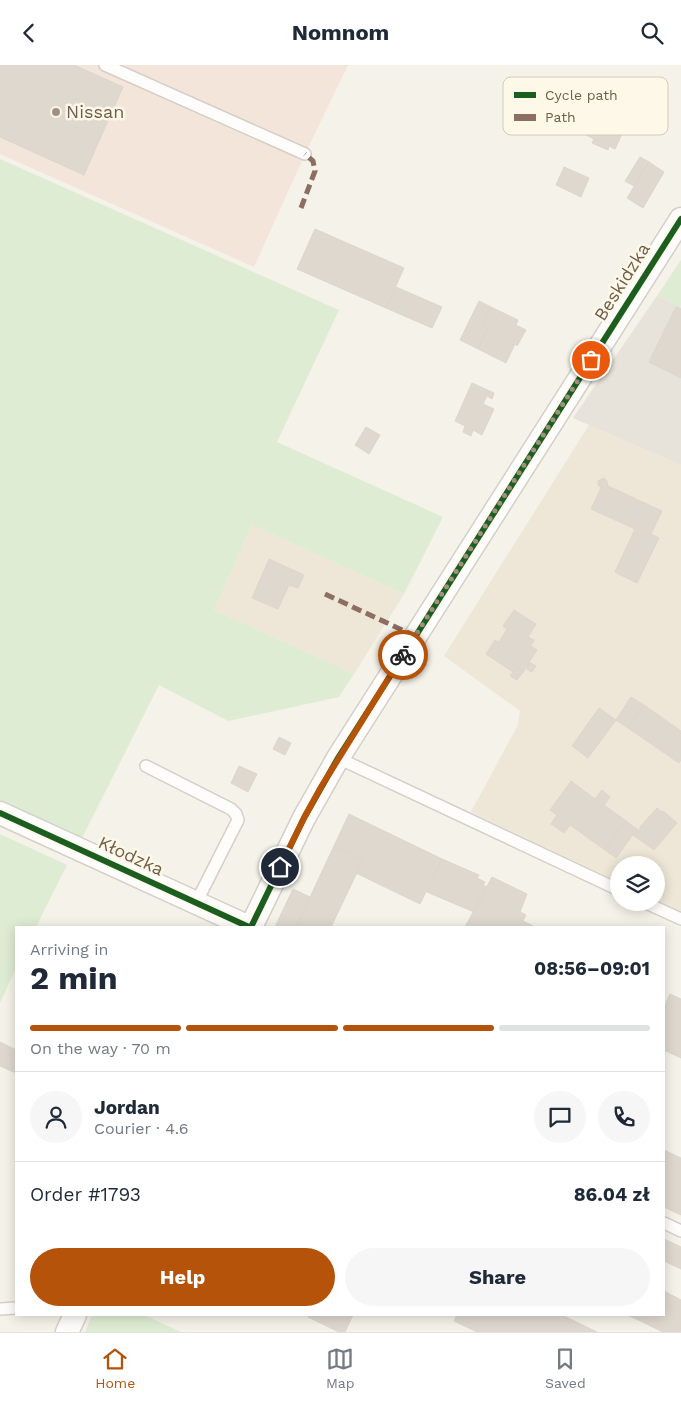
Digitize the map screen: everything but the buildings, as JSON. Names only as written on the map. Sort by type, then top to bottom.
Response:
[{"type":"street","name":"Beskidzka","points":[[250,926],[304,818],[338,758],[681,219]]},
{"type":"street","name":"Kłodzka","points":[[0,813],[248,926]]},
{"type":"lane","points":[[105,65],[305,154]]},
{"type":"lane","points":[[338,758],[610,886]]},
{"type":"lane","points":[[146,766],[231,809],[236,814],[238,820],[196,903]]},
{"type":"lane","points":[[664,911],[681,919]]},
{"type":"lane","points":[[665,1223],[681,1231]]},
{"type":"lane","points":[[0,1309],[15,1308]]},
{"type":"shaded area","points":[[0,65],[348,65],[254,267],[0,154]]},
{"type":"shaded area","points":[[657,296],[681,307],[681,465],[573,418]]},
{"type":"shaded area","points":[[589,425],[681,465],[681,911],[665,904],[665,856],[610,856],[610,878],[471,812],[518,725],[520,711],[444,656]]},
{"type":"shaded area","points":[[252,525],[404,594],[354,674],[214,610]]},
{"type":"green space","points":[[0,159],[339,310],[277,442],[443,517],[404,594],[252,525],[214,610],[354,674],[339,697],[228,721],[159,685],[82,838],[0,800]]},
{"type":"green space","points":[[681,260],[681,307],[657,296]]},
{"type":"green space","points":[[0,834],[67,865],[36,926],[15,926],[15,970],[0,1003]]},
{"type":"green space","points":[[92,1316],[146,1316],[181,1332],[85,1332]]},
{"type":"marked path","points":[[301,208],[315,171],[313,161],[305,154]]},
{"type":"marked path","points":[[325,594],[415,636]]},
{"type":"cycle path","points":[[251,926],[304,818],[338,758],[681,219]]},
{"type":"cycle path","points":[[0,813],[247,926]]},
{"type":"way so far","points":[[403,655],[591,360]]},
{"type":"place","name":"Nissan","points":[[56,112]]},
{"type":"route","points":[[280,867],[321,787],[403,655]]}]
